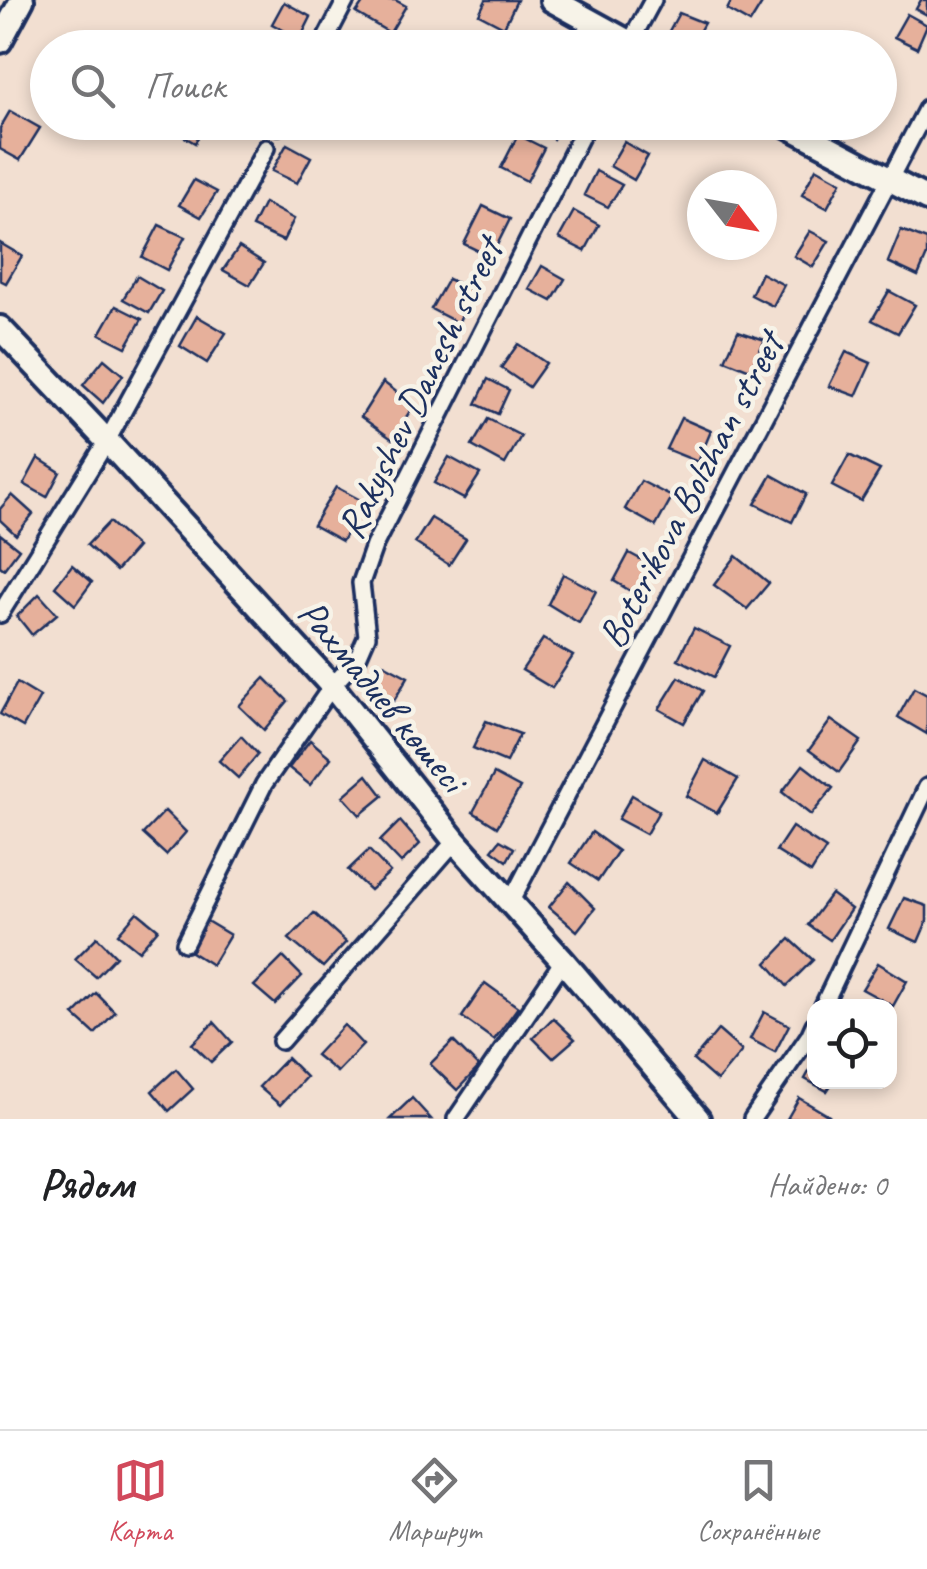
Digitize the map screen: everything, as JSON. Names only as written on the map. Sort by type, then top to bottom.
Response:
[{"type":"street","points":[[0,41],[22,0]]},
{"type":"street","points":[[330,30],[346,0]]},
{"type":"street","points":[[552,0],[604,30]]},
{"type":"street","points":[[639,30],[653,0]]},
{"type":"street","name":"Boterikova Bolzhan street","points":[[510,902],[927,108]]},
{"type":"street","name":"Rakyshev Danesh street","points":[[185,943],[264,784],[332,686],[357,659],[368,636],[361,582],[374,546],[579,140]]},
{"type":"street","points":[[815,140],[927,199]]},
{"type":"street","points":[[0,614],[107,441],[266,148]]},
{"type":"street","name":"Рахмадиев көшесі","points":[[0,328],[332,686],[455,841],[698,1119]]},
{"type":"street","points":[[826,999],[927,787]]},
{"type":"street","points":[[281,1041],[455,841]]},
{"type":"street","points":[[456,1119],[563,961]]},
{"type":"street","points":[[752,1119],[807,1035]]},
{"type":"building","points":[[365,0],[395,0],[406,6],[392,30],[356,13]]},
{"type":"building","points":[[486,0],[517,0],[504,27],[479,14]]},
{"type":"building","points":[[732,0],[763,2],[750,23],[727,10]]},
{"type":"building","points":[[921,0],[927,0],[927,15],[916,9]]},
{"type":"building","points":[[284,2],[311,17],[304,30],[283,30],[272,24]]},
{"type":"building","points":[[679,13],[704,23],[700,30],[670,30]]},
{"type":"building","points":[[907,14],[927,25],[917,48],[897,38]]},
{"type":"building","points":[[10,111],[30,122],[32,140],[20,160],[0,149],[0,128]]},
{"type":"building","points":[[515,140],[528,140],[544,148],[527,181],[501,168]]},
{"type":"building","points":[[624,142],[648,156],[634,180],[610,166]]},
{"type":"building","points":[[287,144],[311,157],[297,183],[272,171]]},
{"type":"building","points":[[816,168],[841,182],[827,208],[802,195]]},
{"type":"building","points":[[596,171],[622,185],[608,207],[584,195]]},
{"type":"building","points":[[194,180],[217,192],[201,217],[179,205]]},
{"type":"building","points":[[264,203],[294,219],[283,241],[252,227]]},
{"type":"building","points":[[483,206],[510,219],[491,257],[464,244]]},
{"type":"building","points":[[574,211],[599,225],[585,251],[559,238]]},
{"type":"building","points":[[159,225],[185,237],[167,270],[142,257]]},
{"type":"building","points":[[901,230],[927,240],[927,255],[918,276],[888,262]]},
{"type":"building","points":[[810,231],[829,241],[813,267],[794,256]]},
{"type":"building","points":[[0,243],[22,256],[6,283],[0,280]]},
{"type":"building","points":[[239,247],[264,263],[250,285],[223,270]]},
{"type":"building","points":[[542,266],[565,279],[552,301],[529,289]]},
{"type":"building","points":[[761,273],[784,285],[773,306],[751,295]]},
{"type":"building","points":[[137,276],[162,291],[149,313],[123,299]]},
{"type":"building","points":[[448,279],[474,291],[458,323],[431,309]]},
{"type":"building","points":[[889,291],[915,305],[898,333],[872,320]]},
{"type":"building","points":[[116,306],[142,319],[126,347],[100,334]]},
{"type":"building","points":[[197,316],[226,333],[207,363],[180,346]]},
{"type":"building","points":[[738,331],[765,340],[750,370],[725,360]]},
{"type":"building","points":[[518,344],[546,363],[529,387],[501,368]]},
{"type":"building","points":[[846,352],[871,363],[856,396],[829,386]]},
{"type":"building","points":[[104,359],[123,375],[103,403],[83,385]]},
{"type":"building","points":[[488,379],[509,390],[498,414],[476,404]]},
{"type":"building","points":[[383,382],[414,405],[392,439],[361,417]]},
{"type":"building","points":[[681,418],[711,431],[698,462],[666,449]]},
{"type":"building","points":[[488,419],[521,436],[505,464],[472,446]]},
{"type":"building","points":[[849,455],[880,470],[861,501],[832,486]]},
{"type":"building","points":[[449,457],[480,474],[464,499],[434,483]]},
{"type":"building","points":[[38,458],[60,472],[47,497],[24,484]]},
{"type":"building","points":[[772,475],[806,494],[792,522],[755,504]]},
{"type":"building","points":[[641,481],[672,497],[656,526],[625,509]]},
{"type":"building","points":[[336,487],[364,502],[342,541],[313,525]]},
{"type":"building","points":[[12,495],[33,514],[16,535],[0,520],[0,509]]},
{"type":"building","points":[[431,518],[466,539],[449,565],[415,543]]},
{"type":"building","points":[[109,522],[137,547],[116,571],[87,545]]},
{"type":"building","points":[[0,534],[19,549],[4,569],[0,566]]},
{"type":"building","points":[[629,553],[653,566],[637,595],[614,581]]},
{"type":"building","points":[[736,556],[769,583],[747,609],[714,585]]},
{"type":"building","points":[[72,565],[92,582],[75,605],[55,587]]},
{"type":"building","points":[[563,574],[596,591],[579,623],[548,604]]},
{"type":"building","points":[[39,594],[57,614],[32,635],[17,616]]},
{"type":"building","points":[[694,628],[730,646],[714,677],[678,659]]},
{"type":"building","points":[[543,639],[573,656],[552,688],[522,670]]},
{"type":"building","points":[[380,662],[408,677],[392,704],[364,689]]},
{"type":"building","points":[[679,677],[703,691],[684,723],[659,709]]},
{"type":"building","points":[[265,678],[288,701],[264,730],[239,706]]},
{"type":"building","points":[[17,683],[40,697],[23,727],[0,714]]},
{"type":"building","points":[[914,688],[927,695],[927,734],[898,717]]},
{"type":"building","points":[[831,720],[861,741],[839,772],[809,750]]},
{"type":"building","points":[[486,721],[520,734],[506,762],[473,748]]},
{"type":"building","points":[[241,736],[258,754],[238,778],[219,761]]},
{"type":"building","points":[[310,740],[331,758],[310,785],[289,768]]},
{"type":"building","points":[[705,760],[738,779],[717,813],[686,796]]},
{"type":"building","points":[[803,765],[833,788],[811,815],[782,792]]},
{"type":"building","points":[[494,774],[520,788],[497,827],[473,812]]},
{"type":"building","points":[[367,775],[383,796],[360,815],[343,796]]},
{"type":"building","points":[[632,795],[659,811],[646,834],[618,819]]},
{"type":"building","points":[[165,811],[186,832],[166,855],[143,834]]},
{"type":"building","points":[[400,821],[420,844],[401,863],[380,841]]},
{"type":"building","points":[[792,827],[826,849],[811,873],[776,851]]},
{"type":"building","points":[[592,832],[618,851],[598,881],[571,863]]},
{"type":"building","points":[[500,840],[514,848],[507,861],[492,850]]},
{"type":"building","points":[[369,850],[390,872],[370,890],[348,870]]},
{"type":"building","points":[[569,882],[595,908],[577,931],[549,907]]},
{"type":"building","points":[[831,894],[851,909],[830,940],[808,925]]},
{"type":"building","points":[[904,898],[927,906],[927,921],[918,942],[889,929]]},
{"type":"building","points":[[137,912],[158,929],[139,951],[118,934]]},
{"type":"building","points":[[314,913],[346,942],[323,967],[289,939]]},
{"type":"building","points":[[205,920],[230,935],[212,965],[188,950]]},
{"type":"building","points":[[97,937],[116,956],[96,977],[75,959]]},
{"type":"building","points":[[790,939],[813,960],[787,986],[767,963]]},
{"type":"building","points":[[283,957],[302,976],[275,1004],[254,986]]},
{"type":"building","points":[[878,963],[907,981],[897,999],[880,999],[862,989]]},
{"type":"building","points":[[485,983],[518,1007],[494,1040],[462,1017]]},
{"type":"building","points":[[96,993],[115,1012],[95,1034],[74,1015]]},
{"type":"building","points":[[764,1012],[789,1025],[775,1052],[750,1039]]},
{"type":"building","points":[[553,1018],[575,1039],[553,1058],[533,1038]]},
{"type":"building","points":[[214,1022],[232,1042],[211,1062],[192,1044]]},
{"type":"building","points":[[344,1025],[363,1045],[337,1072],[316,1055]]},
{"type":"building","points":[[718,1030],[742,1051],[717,1081],[693,1060]]},
{"type":"building","points":[[453,1041],[479,1067],[457,1090],[430,1064]]},
{"type":"building","points":[[287,1058],[306,1077],[280,1105],[259,1087]]},
{"type":"building","points":[[176,1069],[193,1089],[169,1111],[152,1091]]},
{"type":"building","points":[[412,1098],[431,1119],[390,1119]]},
{"type":"building","points":[[799,1098],[829,1116],[827,1119],[787,1119]]}]
